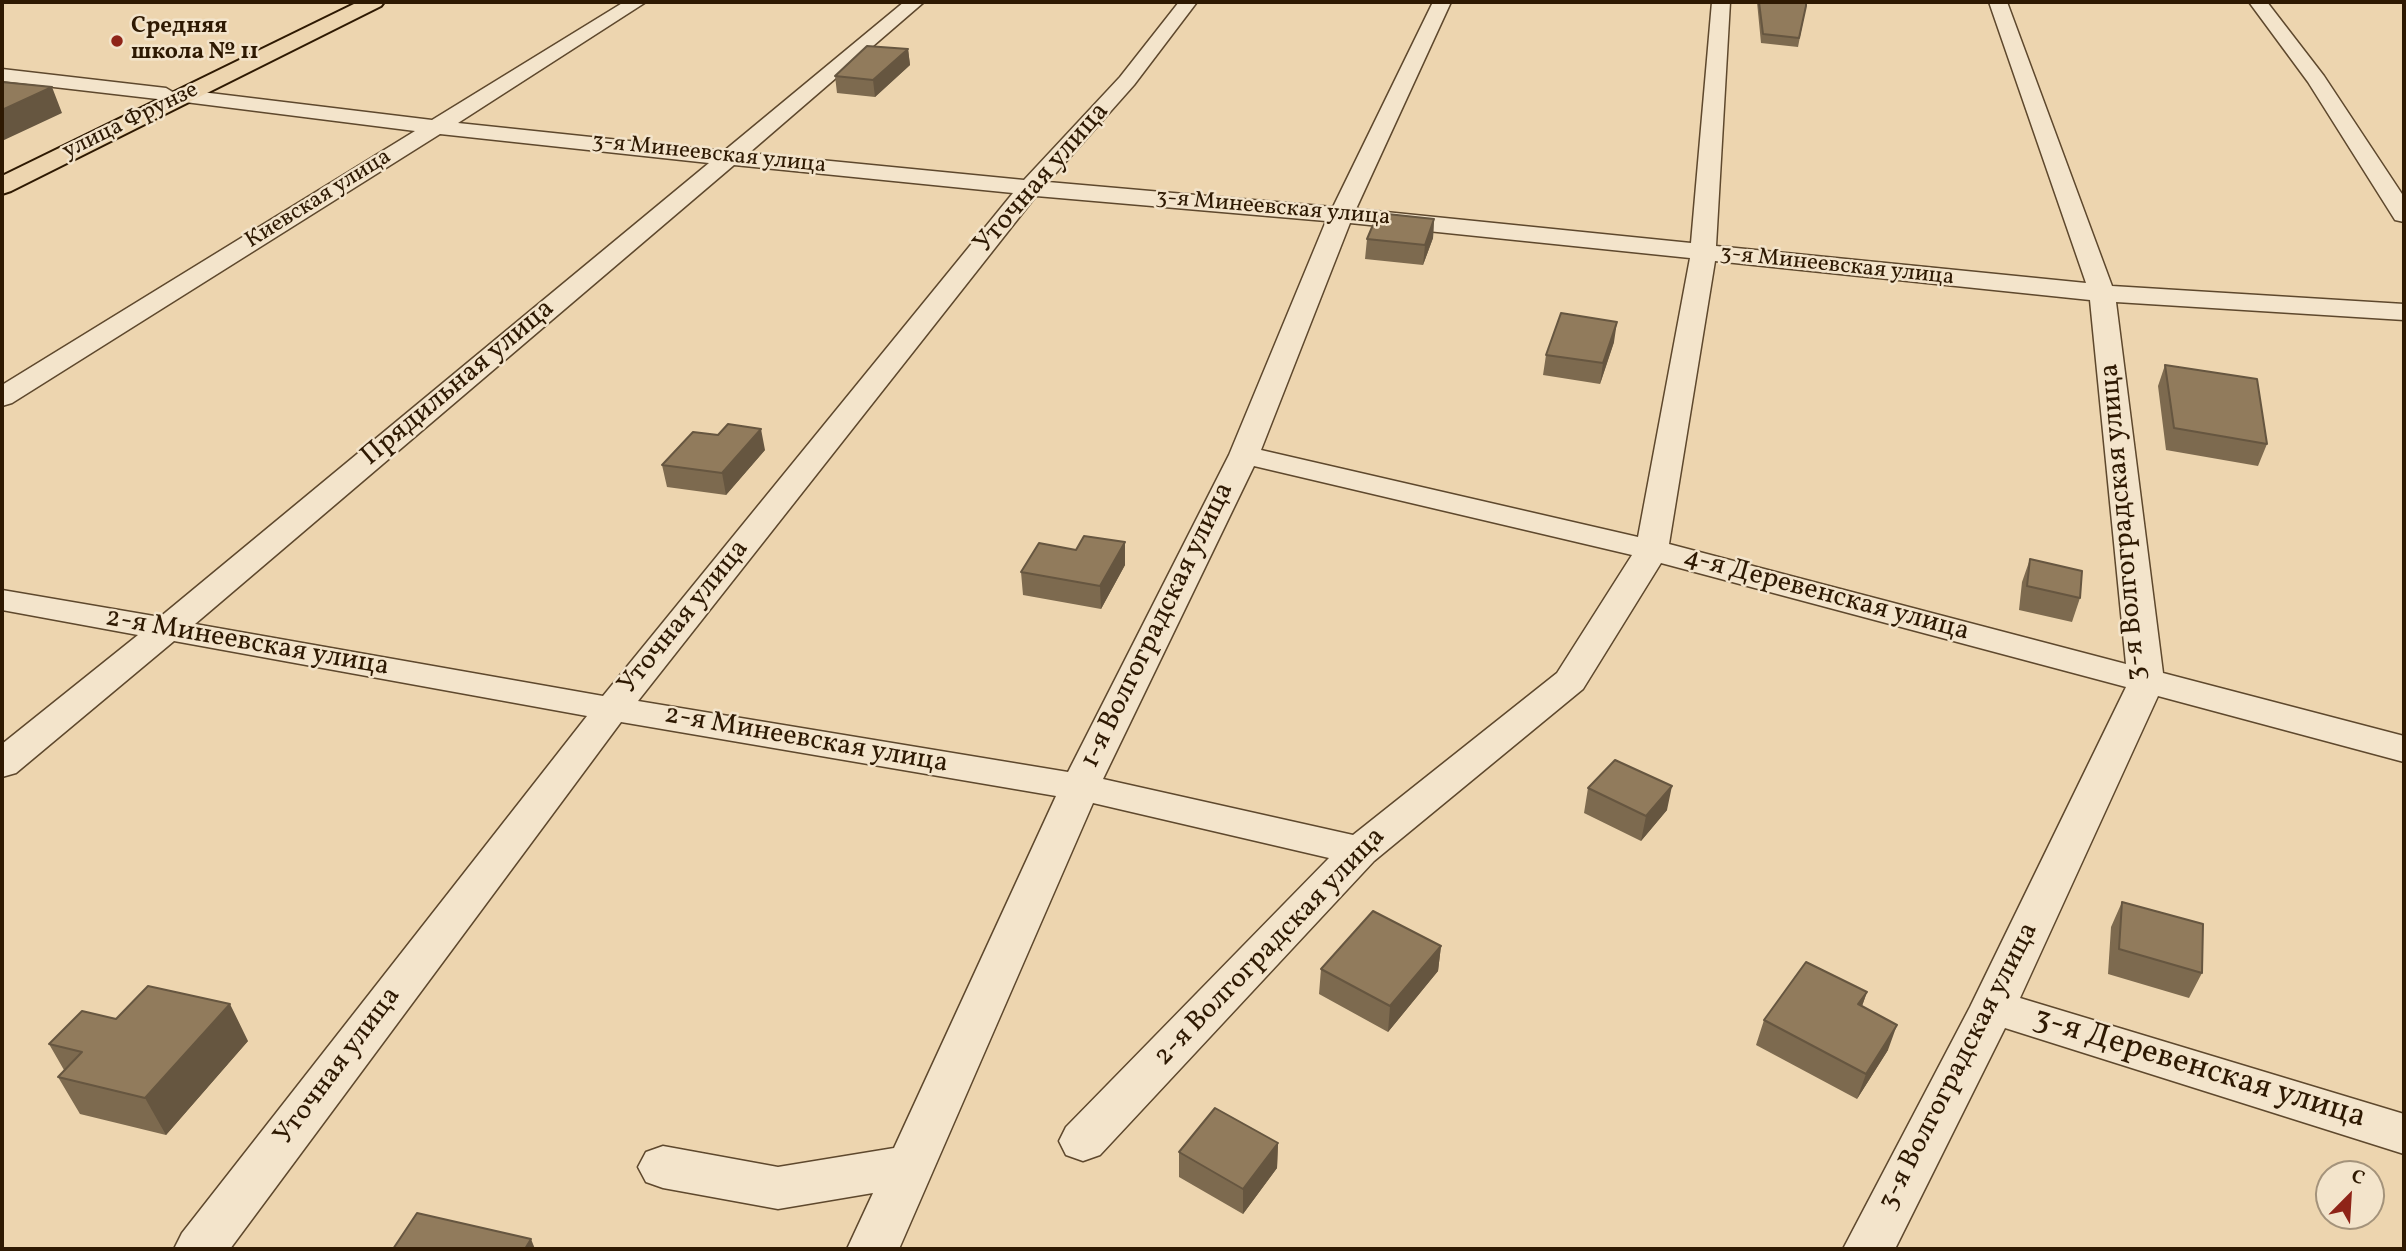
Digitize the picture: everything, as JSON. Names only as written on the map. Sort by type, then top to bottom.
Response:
[{"type":"highway","name":"улица Фрунзе","points":[[2,187],[352,2]]},
{"type":"highway","name":"улица Фрунзе","points":[[2,173],[374,2]]},
{"type":"street","name":"Киевская улица","points":[[2,397],[636,2]]},
{"type":"street","name":"Прядильная улица","points":[[2,764],[166,630],[915,2]]},
{"type":"street","name":"Уточная улица","points":[[200,1249],[612,709],[1030,188],[1127,81],[1188,2]]},
{"type":"street","name":"1-я Волгоградская улица","points":[[873,1249],[1080,787],[1244,455],[1341,215],[1442,2]]},
{"type":"street","name":"2-я Волгоградская улица","points":[[1083,1142],[1360,850],[1570,681],[1652,550],[1703,254],[1721,2]]},
{"type":"street","name":"3-я Волгоградская улица","points":[[1874,1248],[1993,1007],[2146,683],[2102,293],[1998,2]]},
{"type":"street","points":[[2258,2],[2317,80],[2404,215]]},
{"type":"street","name":"3-я Минеевская улица","points":[[2,75],[437,127],[1030,188],[1341,215],[2102,293],[2404,312]]},
{"type":"street","name":"4-я Деревенская улица","points":[[1244,455],[1652,550],[2146,683],[2404,749]]},
{"type":"street","name":"2-я Минеевская улица","points":[[2,600],[612,709],[1080,787],[1360,850]]},
{"type":"street","name":"3-я Деревенская улица","points":[[1993,1007],[2404,1133]]},
{"type":"street","points":[[663,1167],[778,1188],[911,1166]]},
{"type":"building","points":[[1759,2],[1806,2],[1799,38],[1763,34]]},
{"type":"building","points":[[867,46],[908,49],[873,80],[835,76]]},
{"type":"building","points":[[2,82],[52,87],[2,110]]},
{"type":"building","points":[[1378,213],[1434,219],[1425,245],[1367,239]]},
{"type":"building","points":[[1561,313],[1617,322],[1603,363],[1546,355]]},
{"type":"building","points":[[2165,365],[2257,379],[2267,444],[2174,428]]},
{"type":"building","points":[[728,424],[761,429],[722,473],[662,465],[693,432],[718,435]]},
{"type":"building","points":[[1084,536],[1125,542],[1100,586],[1021,572],[1039,543],[1076,550]]},
{"type":"building","points":[[2030,559],[2082,571],[2080,598],[2027,586]]},
{"type":"building","points":[[1615,760],[1672,786],[1646,816],[1588,788]]},
{"type":"building","points":[[2122,902],[2203,924],[2202,973],[2119,949]]},
{"type":"building","points":[[1373,911],[1441,946],[1390,1006],[1321,969]]},
{"type":"building","points":[[1806,962],[1867,992],[1858,1004],[1897,1025],[1866,1074],[1764,1020]]},
{"type":"building","points":[[148,986],[230,1004],[145,1098],[58,1077],[82,1052],[49,1044],[82,1011],[116,1019]]},
{"type":"building","points":[[1215,1108],[1278,1143],[1243,1189],[1179,1152]]},
{"type":"building","points":[[417,1213],[531,1239],[525,1249],[393,1249]]},
{"type":"place","name":"Средняя школа № 11","points":[[117,41]]}]
